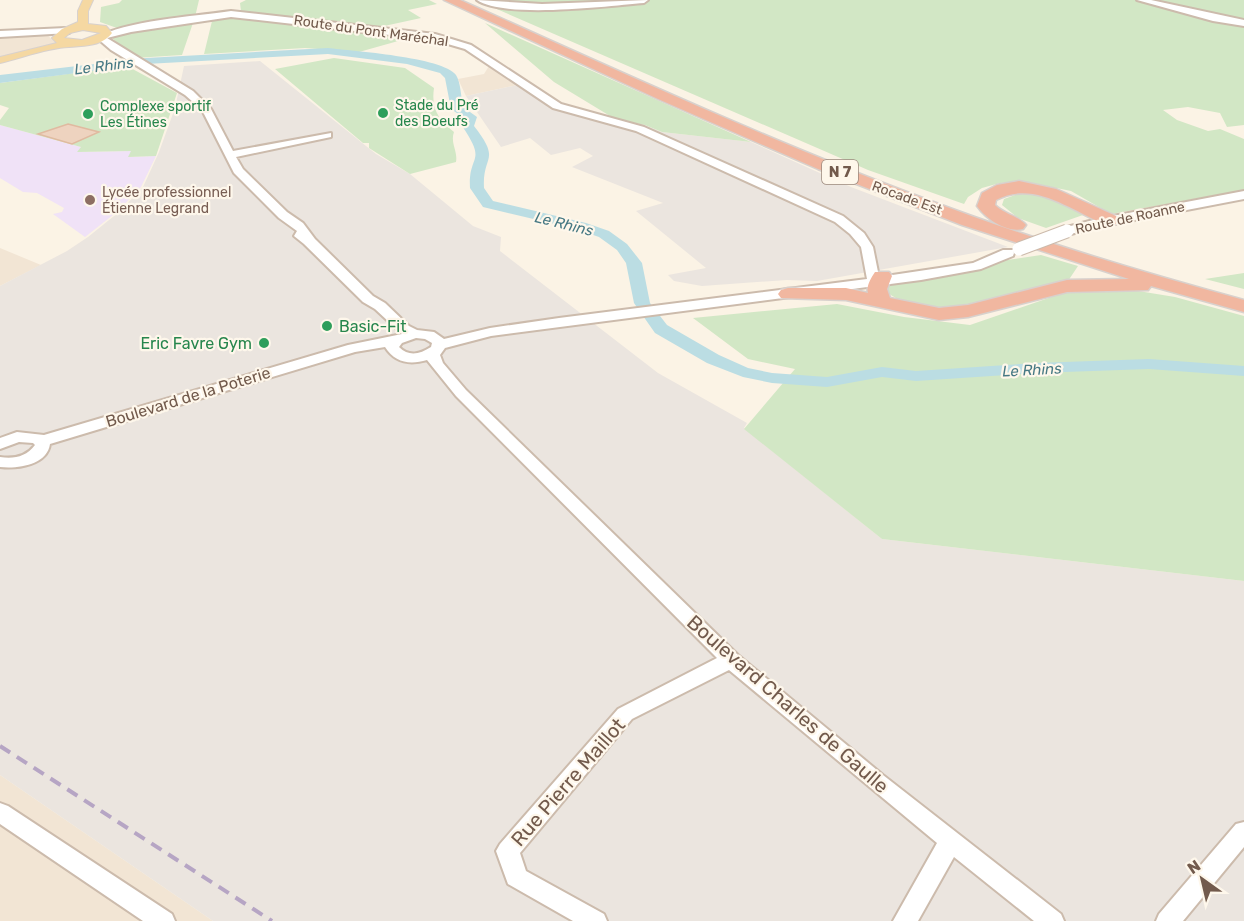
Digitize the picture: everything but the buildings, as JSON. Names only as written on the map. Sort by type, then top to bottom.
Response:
[{"type":"highway","name":"Rocade Est","points":[[450,0],[765,141],[881,189],[1048,248],[1244,306]]},
{"type":"highway","name":"Rocade Est","points":[[462,0],[849,170],[961,212],[1141,270],[1244,299]]},
{"type":"highway","points":[[1110,220],[1090,218],[1060,194],[1027,188],[998,191],[988,197],[986,202],[990,211],[1004,220],[1124,260],[1141,270]]},
{"type":"highway","points":[[788,294],[846,294],[879,279],[922,312],[950,314],[1051,290],[1102,284],[1141,286],[1220,299]]},
{"type":"main road","points":[[3,59],[43,46],[83,23],[83,11],[88,0]]},
{"type":"main road","points":[[99,0],[91,19],[92,25],[103,32]]},
{"type":"main road","points":[[64,34],[103,32]]},
{"type":"main road","points":[[3,59],[70,43],[85,42],[103,32]]},
{"type":"main road","points":[[64,34],[70,43]]},
{"type":"street","points":[[481,0],[529,8],[581,7],[644,0]]},
{"type":"street","points":[[1141,0],[1244,23]]},
{"type":"street","points":[[231,14],[234,3]]},
{"type":"street","name":"Route du Pont Maréchal","points":[[103,32],[231,14],[435,37],[468,47],[557,106],[640,129],[839,219],[862,240],[879,279]]},
{"type":"street","points":[[103,32],[106,43],[123,56],[191,97],[210,116],[238,171],[283,215],[284,221],[299,236],[309,241],[368,299],[380,306],[404,329],[435,345]]},
{"type":"street","points":[[0,34],[64,34]]},
{"type":"street","points":[[85,42],[123,56]]},
{"type":"street","points":[[229,155],[327,135]]},
{"type":"street","name":"Route de Roanne","points":[[1110,220],[1244,195]]},
{"type":"street","name":"Route de Roanne","points":[[746,297],[761,293],[953,271],[999,258],[1067,231],[1090,218]]},
{"type":"street","points":[[368,299],[371,308],[393,331],[400,356],[414,358],[435,345],[490,332],[746,297],[788,294]]},
{"type":"street","points":[[395,344],[414,334]]},
{"type":"street","name":"Boulevard de la Poterie","points":[[42,441],[334,354],[374,350],[395,344]]},
{"type":"street","name":"Boulevard Charles de Gaulle","points":[[435,345],[436,364],[461,393],[731,660],[818,735],[1052,921]]},
{"type":"street","name":"Boulevard Charles de Gaulle","points":[[414,358],[427,366],[446,385],[461,393]]},
{"type":"street","points":[[2,464],[31,458],[41,450],[42,441],[25,436],[3,439]]},
{"type":"street","name":"Rue Pierre Maillot","points":[[595,921],[516,877],[508,851],[626,714],[731,660]]},
{"type":"street","points":[[0,812],[163,921]]},
{"type":"street","points":[[1168,921],[1244,831]]},
{"type":"street","points":[[905,921],[950,842]]},
{"type":"shaded area","points":[[43,31],[60,47],[0,62],[0,33]]},
{"type":"shaded area","points":[[260,61],[376,154],[410,174],[473,226],[501,237],[500,251],[658,373],[747,423],[744,428],[882,539],[1244,581],[1244,921],[213,921],[0,775],[0,286],[67,251],[88,237],[119,212],[143,187],[175,108],[184,66]]},
{"type":"shaded area","points":[[501,64],[527,83],[466,96],[458,79],[484,74],[489,66]]},
{"type":"shaded area","points":[[527,83],[576,111],[645,125],[662,132],[751,142],[851,187],[1008,247],[817,281],[787,280],[702,286],[674,281],[668,275],[706,268],[636,211],[663,203],[572,167],[593,156],[580,148],[551,155],[530,138],[501,147],[466,96]]},
{"type":"shaded area","name":"Lycée professionnel Étienne Legrand","points":[[0,125],[81,147],[78,152],[132,151],[129,157],[156,156],[141,187],[118,211],[85,237],[53,214],[62,212],[64,208],[37,193],[23,192],[0,178]]},
{"type":"shaded area","points":[[0,248],[41,265],[0,286]]},
{"type":"shaded area","points":[[0,775],[213,921],[0,921]]},
{"type":"green space","points":[[122,0],[199,0],[195,17],[117,28],[100,22],[101,7],[119,3]]},
{"type":"green space","points":[[246,0],[429,0],[437,4],[408,10],[421,18],[375,28],[241,11],[240,3]]},
{"type":"green space","points":[[476,0],[1244,0],[1244,125],[1227,127],[1220,113],[1188,107],[1163,110],[1177,120],[1208,131],[1220,129],[1244,139],[1244,190],[1111,214],[1071,191],[1027,182],[1000,183],[982,188],[968,197],[964,204],[868,170]]},
{"type":"green space","points":[[232,16],[416,36],[359,52],[305,48],[204,54],[213,17]]},
{"type":"green space","points":[[194,20],[182,55],[135,58],[112,38],[115,35]]},
{"type":"green space","points":[[485,23],[751,142],[662,132],[645,125],[615,119],[554,82]]},
{"type":"green space","name":"Stade du Pré des Boeufs","points":[[334,58],[405,68],[434,88],[433,95],[437,113],[454,132],[456,162],[410,174],[369,148],[369,143],[363,143],[275,69]]},
{"type":"green space","name":"Complexe sportif Les Étines","points":[[127,66],[177,93],[156,156],[128,157],[131,151],[77,152],[81,147],[0,125],[0,120],[9,108],[0,105],[0,83]]},
{"type":"green space","points":[[1033,193],[1061,201],[1083,215],[1046,228],[1018,218],[1002,205],[1004,199],[1018,194]]},
{"type":"green space","points":[[1041,255],[1078,266],[1068,281],[974,304],[925,307],[903,302],[886,291],[887,285],[962,274],[1007,260]]},
{"type":"green space","points":[[1244,273],[1244,289],[1205,279]]},
{"type":"green space","points":[[1126,289],[1175,297],[1244,316],[1244,581],[882,539],[744,429],[795,369],[748,359],[693,318],[837,304],[904,317],[970,325],[1066,292]]},
{"type":"waterway","name":"Le Rhins","points":[[0,79],[146,61],[328,51],[408,61],[444,71],[451,77],[457,109],[471,117],[468,126],[482,146],[483,161],[478,174],[477,188],[488,204],[581,226],[604,234],[622,247],[634,263],[642,303],[661,329],[713,359],[743,372],[772,378],[827,382],[882,372],[916,376],[1036,368],[1149,364],[1244,371]]},
{"type":"railway","points":[[0,746],[272,921]]},
{"type":"place","name":"Stade du Pré des Boeufs","points":[[383,113]]},
{"type":"place","name":"Complexe sportif Les Étines","points":[[88,114]]},
{"type":"place","name":"Lycée professionnel Étienne Legrand","points":[[90,200]]},
{"type":"place","name":"Basic-Fit","points":[[327,326]]},
{"type":"place","name":"Eric Favre Gym","points":[[264,343]]}]
